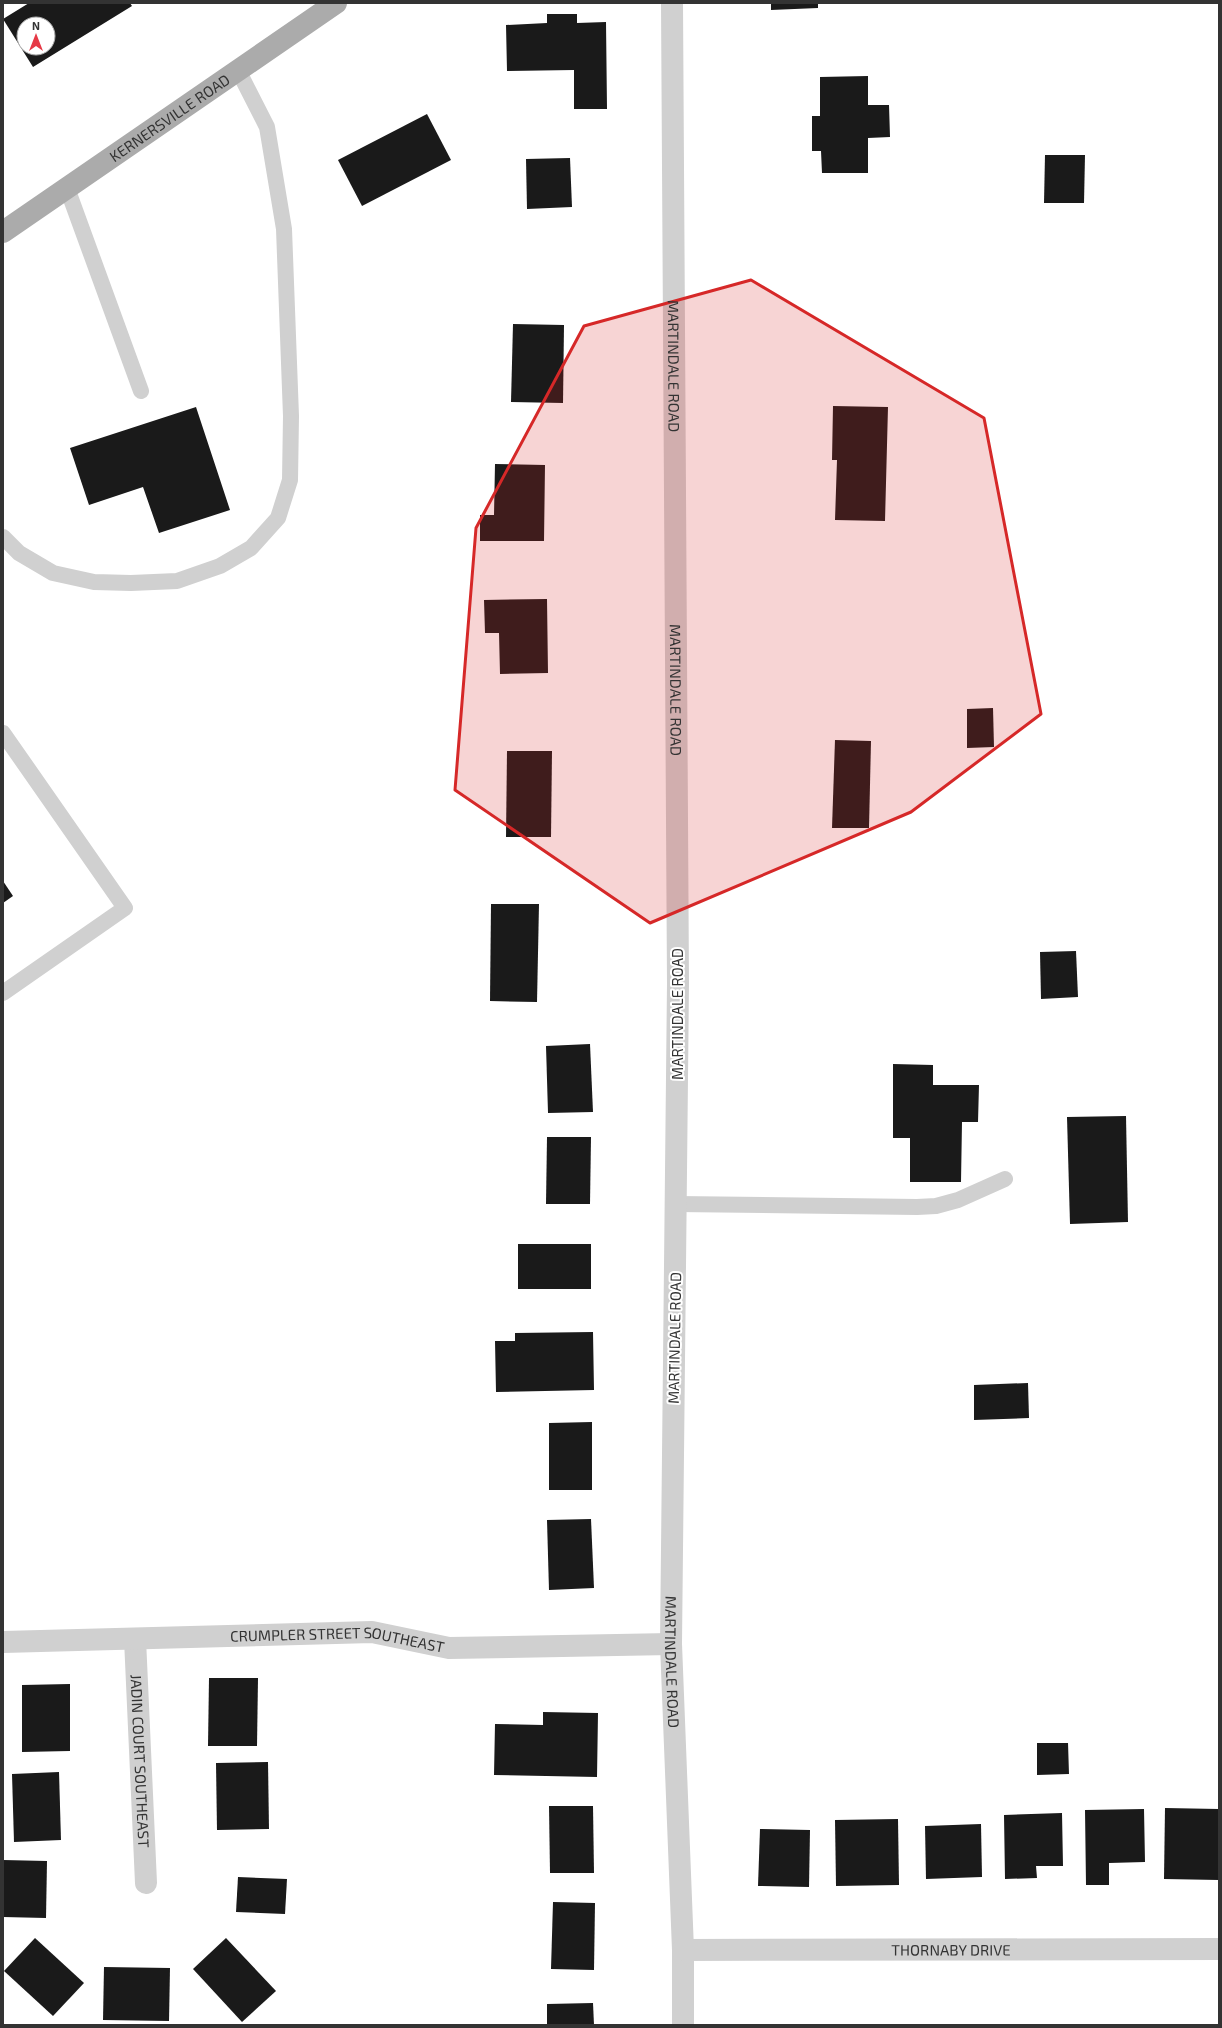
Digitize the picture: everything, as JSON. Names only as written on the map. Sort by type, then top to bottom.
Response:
[{"type":"main road","name":"KERNERSVILLE ROAD","points":[[3,232],[336,3]]},
{"type":"street","name":"MARTINDALE ROAD","points":[[672,3],[678,983],[671,1644],[683,1950],[683,2025]]},
{"type":"street","name":"CRUMPLER STREET SOUTHEAST","points":[[3,1642],[372,1632],[449,1648],[671,1644]]},
{"type":"street","name":"JADIN COURT SOUTHEAST","points":[[135,1639],[146,1883]]},
{"type":"street","name":"THORNABY DRIVE","points":[[683,1950],[1219,1949]]},
{"type":"lane","points":[[3,537],[19,553],[53,572],[94,582],[131,583],[177,580],[220,566],[251,548],[278,518],[290,480],[291,416],[284,229],[267,127],[238,70]]},
{"type":"lane","points":[[67,188],[141,391]]},
{"type":"lane","points":[[3,734],[125,908],[3,993]]},
{"type":"lane","points":[[676,1204],[936,1206],[958,1200],[1005,1179]]},
{"type":"highlighted area","points":[[751,280],[984,418],[1041,714],[911,812],[650,923],[455,790],[476,528],[584,326]]},
{"type":"building","points":[[29,3],[130,3],[132,6],[56,53],[56,16],[16,16],[16,40],[3,19]]},
{"type":"building","points":[[771,3],[818,3],[818,8],[771,10]]},
{"type":"building","points":[[547,14],[577,14],[577,23],[606,22],[607,109],[574,109],[574,70],[507,71],[506,25],[547,23]]},
{"type":"building","points":[[26,56],[51,56],[33,67]]},
{"type":"building","points":[[868,76],[868,105],[889,105],[890,137],[868,138],[868,173],[822,173],[821,151],[812,151],[812,116],[820,116],[820,77]]},
{"type":"building","points":[[427,114],[451,160],[362,206],[338,160]]},
{"type":"building","points":[[1045,155],[1085,155],[1084,203],[1044,203]]},
{"type":"building","points":[[570,158],[572,207],[527,209],[526,159]]},
{"type":"building","points":[[513,324],[564,325],[563,403],[511,402]]},
{"type":"building","points":[[833,406],[888,407],[885,521],[835,520],[837,460],[832,460]]},
{"type":"building","points":[[196,407],[230,510],[159,533],[143,487],[89,505],[70,448]]},
{"type":"building","points":[[495,464],[545,465],[544,541],[480,541],[480,515],[494,515]]},
{"type":"building","points":[[547,599],[548,673],[500,674],[499,633],[485,633],[484,600]]},
{"type":"building","points":[[993,708],[994,747],[967,748],[967,709]]},
{"type":"building","points":[[835,740],[871,741],[869,828],[832,828]]},
{"type":"building","points":[[507,751],[552,751],[551,837],[506,837]]},
{"type":"building","points":[[3,881],[13,896],[3,903]]},
{"type":"building","points":[[491,904],[539,904],[537,1002],[490,1001]]},
{"type":"building","points":[[1076,951],[1078,997],[1041,999],[1040,952]]},
{"type":"building","points":[[590,1044],[593,1112],[548,1113],[546,1046]]},
{"type":"building","points":[[893,1064],[933,1065],[933,1085],[979,1085],[978,1122],[962,1122],[961,1182],[910,1182],[910,1138],[893,1138]]},
{"type":"building","points":[[1126,1116],[1128,1222],[1070,1224],[1067,1117]]},
{"type":"building","points":[[547,1137],[591,1137],[590,1204],[546,1204]]},
{"type":"building","points":[[518,1244],[591,1244],[591,1289],[518,1289]]},
{"type":"building","points":[[593,1332],[594,1390],[496,1392],[495,1341],[515,1341],[515,1333]]},
{"type":"building","points":[[1028,1383],[1029,1418],[974,1420],[974,1385]]},
{"type":"building","points":[[592,1422],[592,1490],[549,1490],[549,1423]]},
{"type":"building","points":[[591,1519],[594,1588],[549,1590],[547,1520]]},
{"type":"building","points":[[209,1678],[258,1678],[257,1746],[208,1746]]},
{"type":"building","points":[[70,1684],[70,1751],[22,1752],[22,1685]]},
{"type":"building","points":[[543,1712],[598,1713],[597,1777],[494,1775],[495,1724],[543,1725]]},
{"type":"building","points":[[1037,1743],[1068,1743],[1069,1774],[1037,1775]]},
{"type":"building","points":[[268,1762],[269,1829],[217,1830],[216,1763]]},
{"type":"building","points":[[59,1772],[61,1840],[14,1842],[12,1774]]},
{"type":"building","points":[[549,1806],[593,1806],[594,1873],[550,1873]]},
{"type":"building","points":[[1165,1808],[1219,1809],[1219,1880],[1164,1879]]},
{"type":"building","points":[[1144,1809],[1145,1862],[1109,1863],[1109,1885],[1086,1885],[1085,1810]]},
{"type":"building","points":[[1062,1813],[1063,1866],[1036,1866],[1037,1878],[1005,1879],[1004,1815]]},
{"type":"building","points":[[898,1819],[899,1885],[836,1886],[835,1820]]},
{"type":"building","points":[[981,1824],[982,1877],[926,1879],[925,1826]]},
{"type":"building","points":[[760,1829],[810,1830],[809,1887],[758,1886]]},
{"type":"building","points":[[3,1860],[47,1861],[46,1918],[3,1917]]},
{"type":"building","points":[[238,1877],[287,1879],[285,1914],[236,1912]]},
{"type":"building","points":[[553,1902],[595,1903],[594,1970],[551,1969]]},
{"type":"building","points":[[35,1938],[84,1983],[53,2016],[4,1971]]},
{"type":"building","points":[[226,1938],[276,1991],[242,2022],[193,1969]]},
{"type":"building","points":[[104,1967],[170,1968],[169,2021],[103,2020]]},
{"type":"building","points":[[593,2003],[594,2025],[547,2025],[547,2004]]}]
